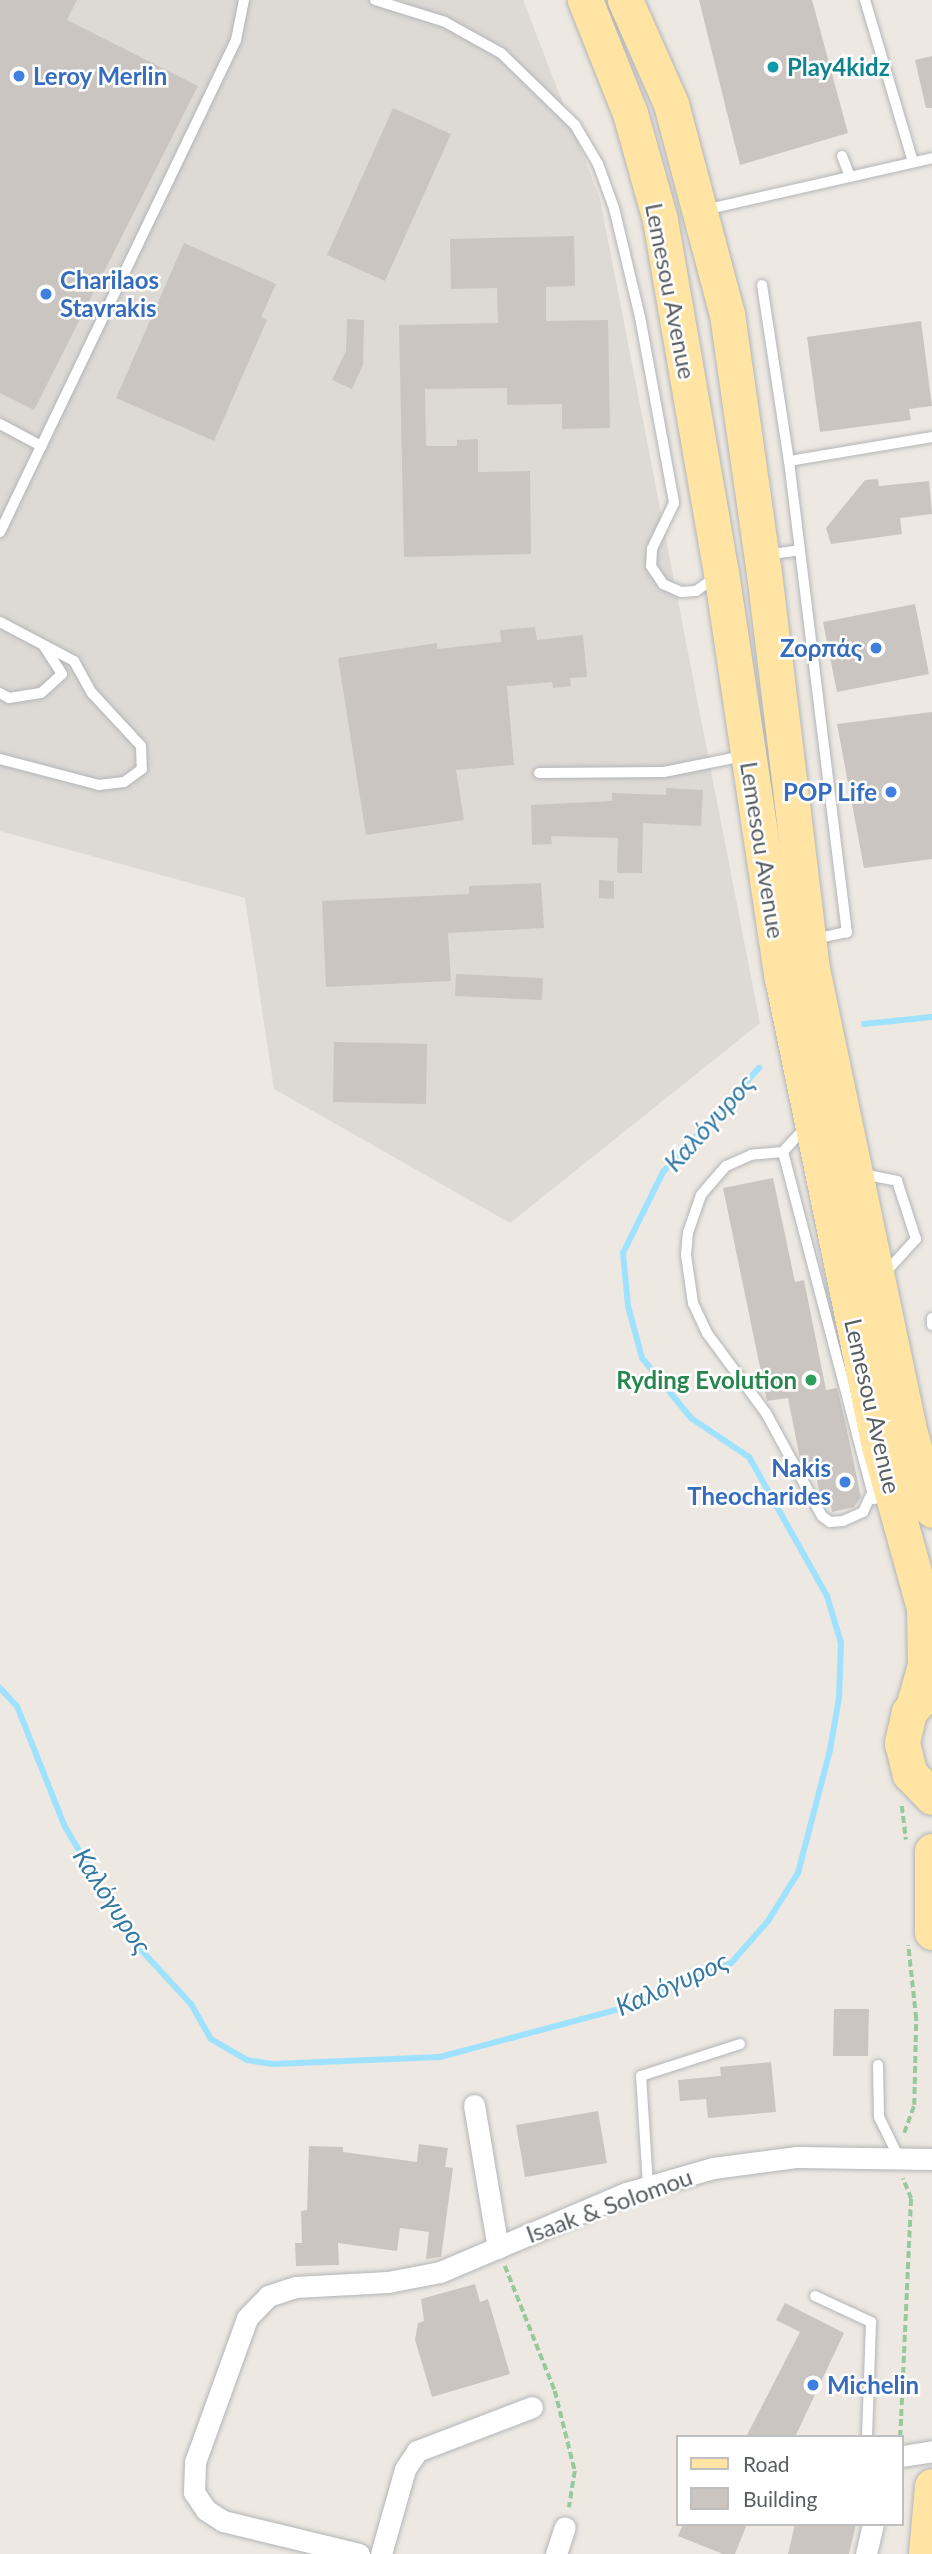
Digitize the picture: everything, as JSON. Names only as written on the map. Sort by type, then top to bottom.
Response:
[{"type":"main road","name":"Lemesou Avenue","points":[[585,0],[630,113],[660,220],[721,572],[782,978],[879,1446],[912,1499]]},
{"type":"main road","name":"Lemesou Avenue","points":[[625,0],[671,104],[702,211],[727,314],[762,555],[809,941],[877,1284],[912,1499],[926,1626],[925,1665],[923,1695],[902,1743],[906,1765],[917,1794],[932,1822]]},
{"type":"main road","points":[[919,1850],[919,1932]]},
{"type":"main road","points":[[926,2554],[932,2486]]},
{"type":"street","name":"Isaak & Solomou","points":[[474,2105],[498,2248]]},
{"type":"street","name":"Isaak & Solomou","points":[[359,2554],[223,2521],[195,2495],[195,2462],[247,2318],[268,2296],[284,2289],[417,2277],[498,2248],[648,2186],[767,2159],[932,2159]]},
{"type":"street","points":[[381,2554],[405,2469],[417,2451],[532,2407]]},
{"type":"street","points":[[904,2456],[932,2451]]},
{"type":"street","points":[[866,2554],[873,2526]]},
{"type":"street","points":[[556,2554],[565,2527]]},
{"type":"lane","points":[[0,532],[236,40],[244,0]]},
{"type":"lane","points":[[375,0],[445,22],[501,53],[538,86],[581,135],[598,164],[614,208],[640,317],[674,503],[652,549],[651,566],[663,584],[688,592],[721,572]]},
{"type":"lane","points":[[865,0],[913,162]]},
{"type":"lane","points":[[842,156],[850,177]]},
{"type":"lane","points":[[702,211],[932,158]]},
{"type":"lane","points":[[762,285],[789,461],[847,932],[809,941]]},
{"type":"lane","points":[[0,424],[41,446]]},
{"type":"lane","points":[[789,461],[932,437]]},
{"type":"lane","points":[[762,555],[800,550]]},
{"type":"lane","points":[[0,622],[74,661],[92,693],[141,747],[142,769],[124,782],[99,785],[0,760]]},
{"type":"lane","points":[[0,693],[9,698],[41,693],[62,674],[52,654],[36,640]]},
{"type":"lane","points":[[539,773],[664,772],[749,755]]},
{"type":"lane","points":[[782,1152],[912,1499],[863,1512],[843,1521],[830,1522],[822,1516],[766,1413],[707,1333],[693,1303],[686,1255],[688,1232],[701,1195],[726,1166],[751,1155],[782,1152],[812,1122]]},
{"type":"lane","points":[[853,1171],[897,1181],[916,1239],[877,1284]]},
{"type":"lane","points":[[932,1318],[932,1325]]},
{"type":"lane","points":[[648,2186],[641,2077],[740,2044]]},
{"type":"lane","points":[[878,2065],[879,2118],[901,2158]]},
{"type":"lane","points":[[815,2295],[871,2322],[867,2435]]},
{"type":"path","points":[[917,1794],[907,1821],[919,1850]]},
{"type":"path","points":[[900,2435],[911,2199],[903,2187],[901,2158],[904,2127],[912,2117],[914,2105],[919,1932]]},
{"type":"path","name":"Isaak & Solomou","points":[[498,2248],[555,2391],[575,2471],[565,2527]]},
{"type":"shaded area","points":[[0,0],[523,0],[600,199],[760,1023],[510,1223],[274,1089],[245,898],[0,831]]},
{"type":"building","name":"Charilaos Stavrakis","points":[[0,0],[77,0],[67,20],[198,86],[34,410],[0,393]]},
{"type":"building","name":"Play4kidz","points":[[699,0],[812,0],[848,133],[740,165]]},
{"type":"building","points":[[932,56],[932,108],[926,108],[915,60]]},
{"type":"building","points":[[393,108],[451,134],[385,281],[327,255]]},
{"type":"building","points":[[574,236],[575,286],[546,287],[546,321],[608,320],[610,428],[562,429],[562,404],[507,405],[507,388],[425,389],[426,446],[457,446],[457,440],[478,439],[478,472],[530,471],[531,554],[404,557],[399,325],[498,323],[497,288],[451,289],[450,239]]},
{"type":"building","points":[[184,243],[276,284],[261,317],[267,320],[214,441],[116,398]]},
{"type":"building","points":[[347,319],[364,320],[363,365],[352,389],[332,380],[346,351]]},
{"type":"building","points":[[921,321],[932,406],[909,409],[911,420],[820,432],[807,337]]},
{"type":"building","points":[[878,479],[879,486],[929,481],[932,514],[900,518],[902,534],[831,544],[826,528],[865,480]]},
{"type":"building","name":"Ζορπάς","points":[[915,604],[929,674],[837,692],[823,622]]},
{"type":"building","points":[[535,627],[537,640],[583,635],[587,677],[570,678],[571,686],[553,688],[552,682],[507,686],[514,765],[456,770],[464,820],[366,835],[338,658],[437,643],[437,649],[501,642],[500,630]]},
{"type":"building","name":"POP Life","points":[[932,712],[932,859],[864,868],[837,724]]},
{"type":"building","points":[[666,788],[703,790],[701,826],[643,823],[642,873],[617,873],[618,838],[551,836],[552,844],[532,845],[531,805],[612,801],[612,793],[666,795]]},
{"type":"building","points":[[599,880],[614,881],[614,899],[599,898]]},
{"type":"building","points":[[541,883],[544,928],[448,933],[451,981],[326,987],[322,901],[469,894],[469,886]]},
{"type":"building","points":[[456,974],[543,978],[542,1000],[455,996]]},
{"type":"building","points":[[334,1042],[427,1044],[426,1104],[333,1102]]},
{"type":"building","points":[[773,1178],[795,1282],[804,1280],[826,1390],[837,1388],[861,1497],[854,1507],[832,1512],[829,1497],[820,1496],[814,1465],[804,1467],[800,1459],[788,1398],[767,1401],[723,1188]]},
{"type":"building","points":[[834,2009],[869,2009],[868,2056],[833,2056]]},
{"type":"building","points":[[771,2062],[776,2112],[708,2118],[706,2099],[680,2101],[678,2080],[721,2076],[720,2067]]},
{"type":"building","points":[[598,2111],[607,2163],[525,2177],[516,2125]]},
{"type":"building","points":[[419,2144],[448,2148],[445,2167],[453,2168],[441,2257],[426,2259],[429,2232],[400,2228],[397,2251],[338,2243],[339,2265],[296,2266],[295,2243],[302,2243],[301,2211],[307,2210],[309,2146],[343,2147],[343,2152],[417,2162]]},
{"type":"building","points":[[475,2284],[480,2302],[488,2299],[510,2374],[432,2397],[415,2340],[418,2323],[424,2321],[421,2299]]},
{"type":"building","points":[[785,2303],[844,2333],[796,2435],[747,2435],[800,2332],[776,2320]]},
{"type":"building","points":[[682,2526],[746,2526],[735,2554],[723,2554],[678,2536]]},
{"type":"building","points":[[795,2526],[856,2526],[849,2554],[788,2554]]},
{"type":"waterway","name":"Καλόγυρος","points":[[864,1024],[932,1017]]},
{"type":"waterway","name":"Καλόγυρος","points":[[0,1688],[17,1706],[64,1825],[131,1939],[191,2004],[211,2039],[247,2060],[273,2064],[440,2057],[626,2007],[731,1963],[768,1921],[798,1873],[830,1750],[839,1698],[841,1643],[827,1596],[749,1457],[691,1418],[642,1358],[628,1306],[623,1253],[663,1172],[759,1068]]},
{"type":"place","name":"Play4kidz","points":[[773,67]]},
{"type":"place","name":"Leroy Merlin","points":[[19,76]]},
{"type":"place","name":"Charilaos Stavrakis","points":[[46,294]]},
{"type":"place","name":"Ζορπάς","points":[[876,648]]},
{"type":"place","name":"POP Life","points":[[891,792]]},
{"type":"place","name":"Ryding Evolution","points":[[811,1380]]},
{"type":"place","name":"Nakis Theocharides","points":[[845,1482]]},
{"type":"place","name":"Michelin","points":[[813,2385]]}]
